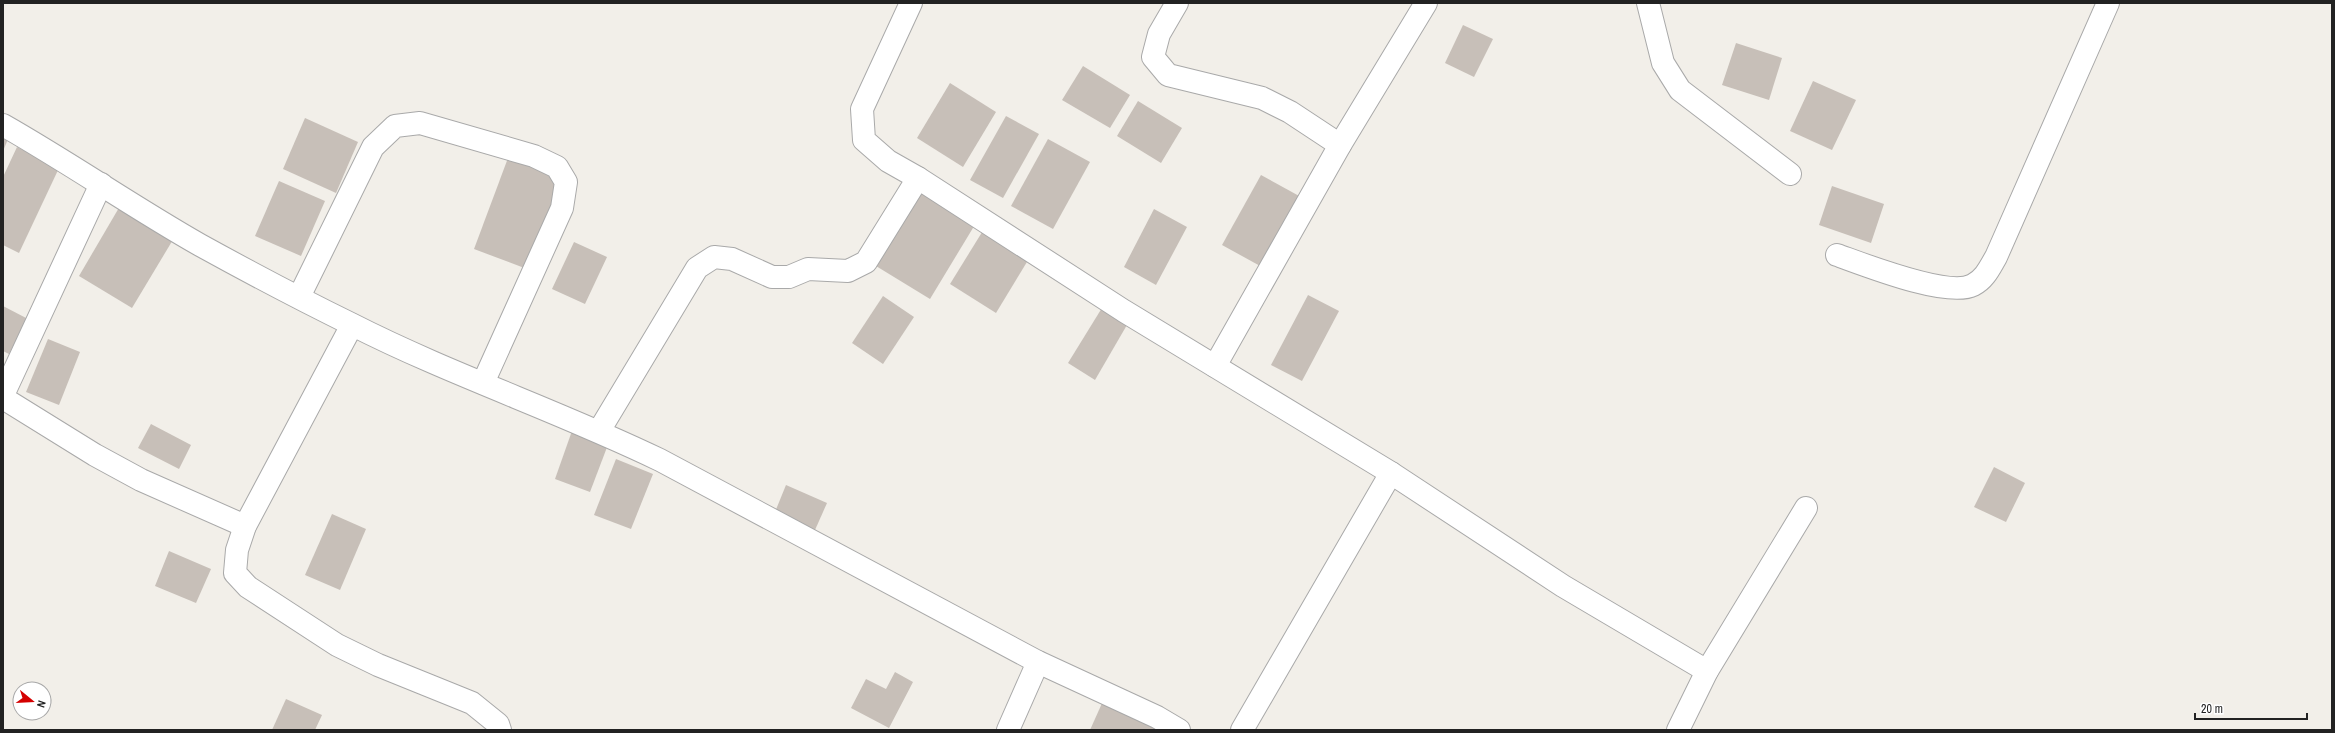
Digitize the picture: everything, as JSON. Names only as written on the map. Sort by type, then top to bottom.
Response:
[{"type":"street","points":[[911,3],[862,109],[864,140],[888,162],[918,178],[1124,311],[1391,473],[1563,586],[1707,671]]},
{"type":"street","points":[[1177,3],[1159,34],[1153,57],[1168,75],[1262,98],[1290,112],[1340,145]]},
{"type":"street","points":[[1215,366],[1340,145],[1426,3]]},
{"type":"street","points":[[1648,3],[1663,62],[1680,90],[1790,174]]},
{"type":"street","points":[[1837,255],[1912,280],[1950,287],[1972,286],[1983,278],[1996,257],[2108,3]]},
{"type":"street","points":[[299,297],[373,147],[395,126],[420,123],[534,156],[557,167],[566,182],[562,208],[483,383]]},
{"type":"street","points":[[3,125],[199,244],[352,325],[548,412],[599,431],[660,460],[1038,662],[1157,717],[1179,730]]},
{"type":"street","points":[[599,431],[696,268],[714,256],[732,259],[772,277],[789,277],[808,269],[848,271],[866,262],[918,178]]},
{"type":"street","points":[[3,394],[101,184]]},
{"type":"street","points":[[352,325],[245,526],[237,550],[235,573],[248,587],[337,645],[378,665],[472,703],[498,724],[500,730]]},
{"type":"street","points":[[3,398],[95,455],[141,480],[245,526]]},
{"type":"street","points":[[1242,730],[1391,473]]},
{"type":"street","points":[[1678,730],[1707,671],[1806,508]]},
{"type":"street","points":[[1008,730],[1038,662]]},
{"type":"building","points":[[1463,25],[1493,39],[1474,77],[1445,63]]},
{"type":"building","points":[[1736,43],[1782,58],[1769,100],[1722,85]]},
{"type":"building","points":[[1083,66],[1130,95],[1110,128],[1062,100]]},
{"type":"building","points":[[1813,81],[1856,100],[1832,150],[1790,131]]},
{"type":"building","points":[[950,83],[996,112],[963,167],[917,138]]},
{"type":"building","points":[[1138,101],[1182,128],[1161,163],[1117,136]]},
{"type":"building","points":[[1006,116],[1039,134],[1003,198],[970,180]]},
{"type":"building","points":[[305,118],[358,142],[336,193],[283,169]]},
{"type":"building","points":[[3,135],[9,137],[3,151]]},
{"type":"building","points":[[1048,139],[1090,162],[1053,229],[1011,206]]},
{"type":"building","points":[[17,147],[59,168],[19,253],[3,245],[3,177]]},
{"type":"building","points":[[508,158],[561,179],[527,269],[474,249]]},
{"type":"building","points":[[1261,175],[1301,197],[1262,267],[1222,245]]},
{"type":"building","points":[[279,181],[325,201],[301,256],[255,236]]},
{"type":"building","points":[[925,185],[979,218],[930,299],[876,266]]},
{"type":"building","points":[[1832,186],[1884,204],[1871,243],[1819,225]]},
{"type":"building","points":[[120,206],[174,238],[132,308],[79,276]]},
{"type":"building","points":[[1154,209],[1187,227],[1156,285],[1124,267]]},
{"type":"building","points":[[984,229],[1030,257],[996,313],[950,284]]},
{"type":"building","points":[[574,242],[607,257],[585,304],[552,289]]},
{"type":"building","points":[[1308,295],[1339,311],[1302,381],[1271,365]]},
{"type":"building","points":[[883,296],[914,317],[883,364],[852,343]]},
{"type":"building","points":[[1105,303],[1131,318],[1095,380],[1068,363]]},
{"type":"building","points":[[3,306],[28,319],[9,354],[3,351]]},
{"type":"building","points":[[48,339],[80,352],[59,405],[26,392]]},
{"type":"building","points":[[151,424],[191,445],[179,469],[138,448]]},
{"type":"building","points":[[573,428],[609,442],[590,492],[555,479]]},
{"type":"building","points":[[616,459],[653,474],[631,529],[594,515]]},
{"type":"building","points":[[1994,467],[2025,483],[2006,522],[1974,507]]},
{"type":"building","points":[[786,485],[827,503],[815,530],[775,512]]},
{"type":"building","points":[[332,514],[366,529],[340,590],[305,575]]},
{"type":"building","points":[[169,551],[211,569],[196,603],[155,586]]},
{"type":"building","points":[[895,672],[913,682],[889,728],[851,708],[866,679],[886,689]]},
{"type":"building","points":[[286,699],[322,715],[315,730],[272,730]]},
{"type":"building","points":[[1103,701],[1166,730],[1090,730]]}]
